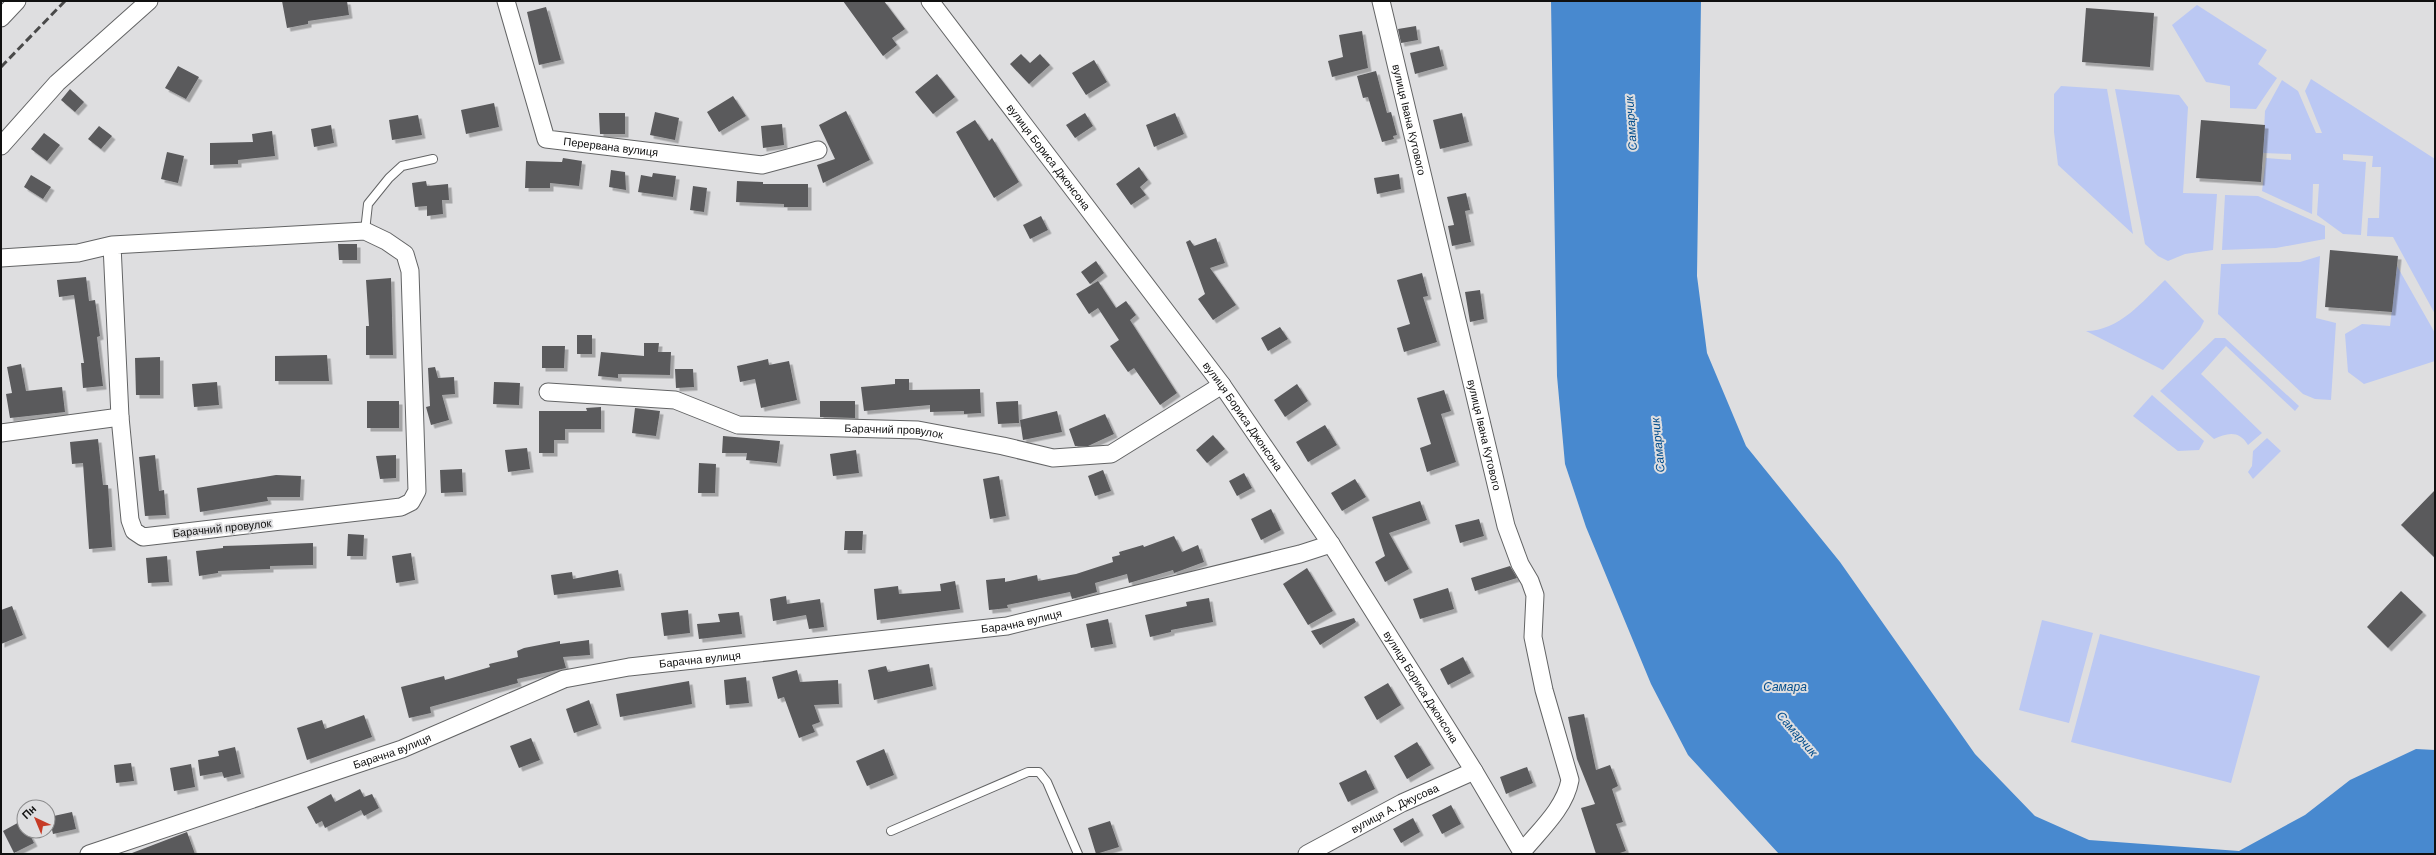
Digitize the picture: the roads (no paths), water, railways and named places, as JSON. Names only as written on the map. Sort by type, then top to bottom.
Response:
[{"type":"street","points":[[1,18],[17,1]]},
{"type":"street","points":[[1,146],[56,83],[150,1]]},
{"type":"street","name":"Перервана вулиця","points":[[506,1],[546,140],[762,165],[818,150]]},
{"type":"street","name":"вулиця Бориса Джонсона","points":[[930,1],[1222,385],[1331,544],[1474,771],[1523,853]]},
{"type":"street","name":"вулиця Івана Кутового","points":[[1381,1],[1506,526],[1520,564],[1530,581],[1535,596],[1533,637],[1544,690],[1570,780],[1568,793],[1559,807],[1523,853]]},
{"type":"street","points":[[1,258],[78,252],[112,245],[365,231]]},
{"type":"street","name":"Барачний провулок","points":[[112,245],[120,417],[130,520],[134,531],[143,537],[401,507],[411,502],[417,491],[410,271],[405,254],[386,241],[365,231]]},
{"type":"street","name":"Барачний провулок","points":[[548,392],[675,400],[738,425],[918,430],[1004,446],[1053,458],[1112,454],[1222,385]]},
{"type":"street","points":[[1,433],[120,417]]},
{"type":"street","name":"Барачна вулиця","points":[[89,854],[402,749],[564,679],[629,667],[1007,626],[1300,554],[1331,544]]},
{"type":"street","name":"вулиця А. Джусова","points":[[1314,853],[1402,803],[1474,771]]},
{"type":"lane","points":[[365,231],[368,204],[389,178],[402,166],[433,159]]},
{"type":"lane","points":[[891,831],[1028,772],[1040,772],[1047,782],[1078,854]]},
{"type":"water","name":"Самара","points":[[1551,1],[1701,1],[1697,276],[1707,353],[1746,446],[1840,562],[1975,754],[2035,816],[2089,840],[2239,851],[2305,815],[2350,780],[2416,749],[2435,750],[2435,854],[1779,854],[1688,755],[1651,684],[1586,527],[1565,464],[1557,376]]},
{"type":"railway","points":[[1,67],[65,1]]},
{"type":"water label","name":"Самарчик","points":[[1631,123]]},
{"type":"water label","name":"Самарчик","points":[[1658,445]]},
{"type":"water label","name":"Самарчик","points":[[1797,734]]}]
